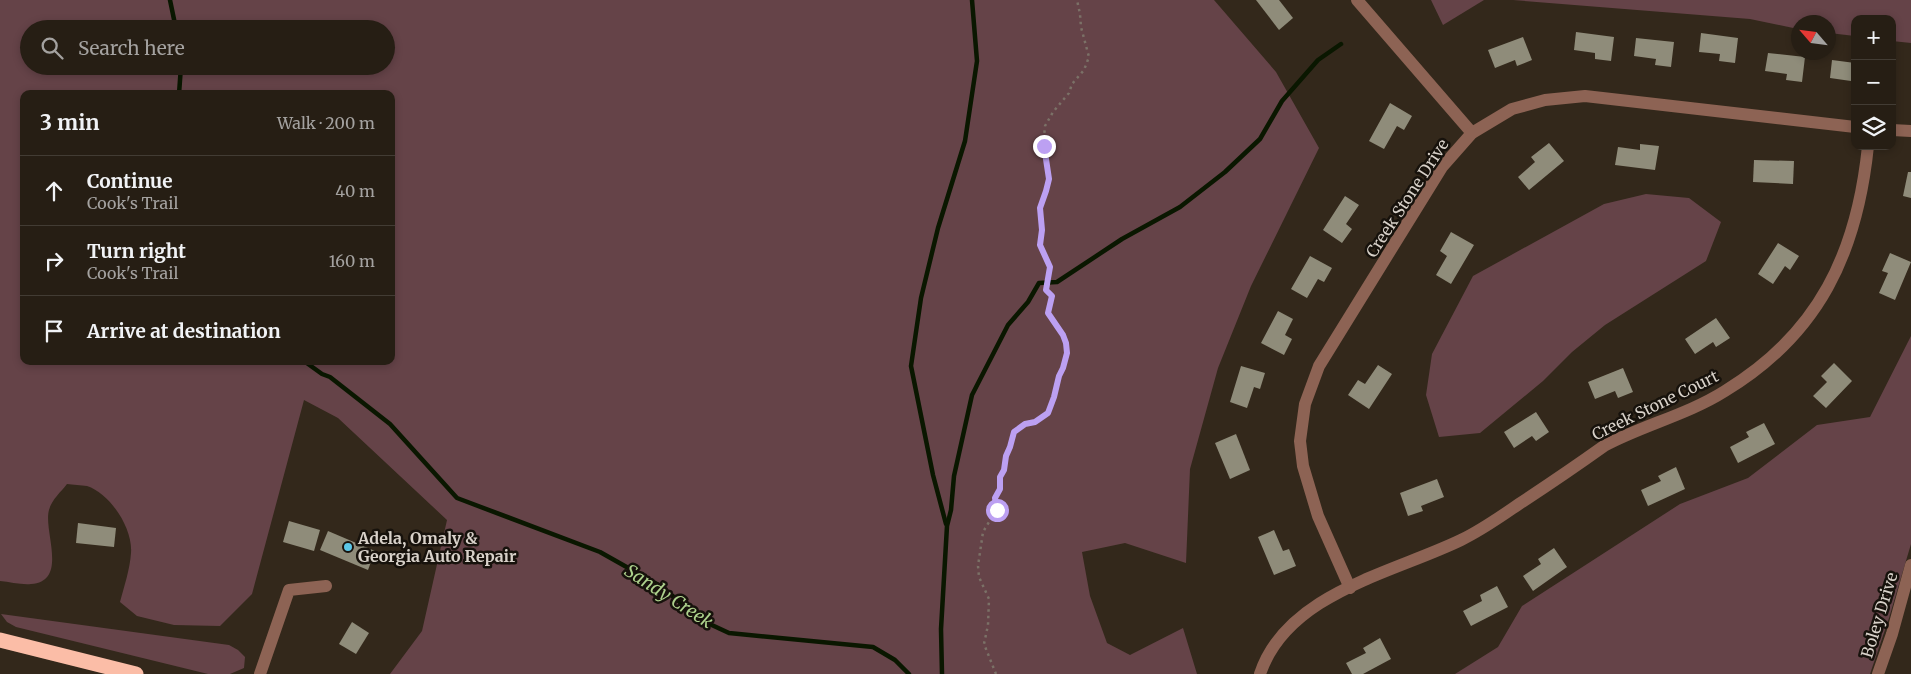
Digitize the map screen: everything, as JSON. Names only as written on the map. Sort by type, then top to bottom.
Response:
[{"type":"highway","points":[[0,640],[136,674]]},
{"type":"street","points":[[1357,0],[1472,133]]},
{"type":"street","name":"Creek Stone Drive","points":[[1350,588],[1318,516],[1303,466],[1300,441],[1305,404],[1319,366],[1442,167],[1472,133],[1512,109],[1545,100],[1585,96],[1851,127]]},
{"type":"street","points":[[1896,130],[1911,132]]},
{"type":"street","name":"Creek Stone Court","points":[[1260,674],[1273,648],[1289,627],[1311,608],[1350,588],[1460,540],[1486,526],[1604,446],[1697,406],[1724,392],[1769,358],[1789,340],[1810,315],[1827,291],[1843,260],[1862,197],[1868,150]]},
{"type":"street","name":"Boley Drive","points":[[1878,674],[1892,634],[1911,565]]},
{"type":"street","points":[[260,674],[289,590],[326,586]]},
{"type":"path","points":[[996,674],[984,644],[990,612],[989,599],[979,577],[978,566],[981,542],[986,527],[997,514],[995,498],[1000,489],[1000,477],[1004,470],[1006,456],[1014,432],[1025,424],[1035,422],[1048,413],[1065,360],[1066,343],[1063,335],[1048,313],[1052,296],[1046,290],[1050,265],[1040,245],[1042,230],[1040,208],[1049,179],[1044,137],[1045,126],[1053,112],[1069,93],[1072,84],[1084,70],[1089,56],[1081,27],[1077,0]]},
{"type":"shaded area","points":[[0,0],[1214,0],[1276,72],[1319,148],[1251,286],[1218,368],[1190,469],[1186,563],[1125,543],[1082,552],[1090,596],[1107,643],[1130,655],[1183,628],[1197,674],[390,674],[422,631],[447,520],[338,418],[304,400],[252,594],[220,626],[174,625],[137,616],[120,602],[127,578],[131,544],[124,523],[112,504],[96,490],[87,486],[67,484],[54,499],[50,506],[48,519],[52,554],[52,565],[49,574],[42,581],[20,584],[0,581]]},
{"type":"shaded area","points":[[1431,0],[1484,0],[1443,25]]},
{"type":"shaded area","points":[[1513,0],[1911,0],[1911,43],[1896,41],[1896,15],[1851,15],[1851,36],[1836,34],[1836,15],[1791,15],[1791,28],[1750,19]]},
{"type":"shaded area","points":[[1646,194],[1689,198],[1721,222],[1706,261],[1605,325],[1572,352],[1543,381],[1480,433],[1439,437],[1426,395],[1432,354],[1473,276],[1604,204]]},
{"type":"shaded area","points":[[1911,336],[1911,544],[1870,674],[1455,674],[1498,647],[1522,606],[1680,504],[1748,478],[1817,425],[1870,417]]},
{"type":"shaded area","points":[[1,614],[229,645],[245,657],[244,668],[230,674],[208,674],[16,627],[7,622]]},
{"type":"building","points":[[1256,0],[1279,0],[1293,18],[1279,30]]},
{"type":"building","points":[[1576,32],[1614,37],[1611,61],[1595,59],[1595,53],[1574,50]]},
{"type":"building","points":[[1701,33],[1738,38],[1735,63],[1719,61],[1720,54],[1699,52]]},
{"type":"building","points":[[1523,37],[1532,60],[1517,66],[1515,60],[1495,68],[1488,50]]},
{"type":"building","points":[[1636,38],[1674,42],[1671,67],[1655,65],[1656,59],[1634,56]]},
{"type":"building","points":[[1768,53],[1791,55],[1791,60],[1805,60],[1802,82],[1786,80],[1787,74],[1765,71]]},
{"type":"building","points":[[1832,60],[1851,62],[1851,81],[1830,78]]},
{"type":"building","points":[[1390,103],[1412,116],[1404,130],[1397,126],[1384,149],[1369,141]]},
{"type":"building","points":[[1549,143],[1564,161],[1529,190],[1518,177],[1535,162],[1531,157]]},
{"type":"building","points":[[1640,144],[1659,146],[1655,170],[1615,165],[1618,147],[1640,150]]},
{"type":"building","points":[[1754,160],[1794,161],[1793,184],[1753,182]]},
{"type":"building","points":[[1908,172],[1911,172],[1911,198],[1903,196]]},
{"type":"building","points":[[1345,196],[1359,205],[1346,224],[1352,229],[1342,243],[1323,230]]},
{"type":"building","points":[[1451,232],[1474,245],[1451,284],[1436,275],[1447,256],[1440,251]]},
{"type":"building","points":[[1778,243],[1799,256],[1790,270],[1785,266],[1773,284],[1758,274]]},
{"type":"building","points":[[1890,253],[1911,262],[1895,300],[1879,293],[1888,273],[1882,271]]},
{"type":"building","points":[[1310,256],[1332,268],[1324,282],[1318,279],[1307,298],[1291,289]]},
{"type":"building","points":[[1278,311],[1293,319],[1285,335],[1292,339],[1284,355],[1261,343]]},
{"type":"building","points":[[1716,318],[1730,338],[1716,347],[1713,342],[1695,354],[1685,339]]},
{"type":"building","points":[[1834,363],[1852,381],[1826,408],[1813,396],[1827,382],[1821,376]]},
{"type":"building","points":[[1378,365],[1392,374],[1369,409],[1348,395],[1358,380],[1365,384]]},
{"type":"building","points":[[1241,366],[1265,373],[1260,389],[1254,387],[1247,408],[1230,402]]},
{"type":"building","points":[[1623,368],[1633,392],[1618,398],[1615,391],[1595,399],[1588,382]]},
{"type":"building","points":[[1536,412],[1549,432],[1536,441],[1532,436],[1514,448],[1504,432]]},
{"type":"building","points":[[1764,423],[1775,444],[1738,463],[1730,447],[1749,437],[1746,432]]},
{"type":"building","points":[[1236,434],[1250,470],[1230,479],[1215,443]]},
{"type":"building","points":[[1676,467],[1685,489],[1648,506],[1641,490],[1661,481],[1658,476]]},
{"type":"building","points":[[1437,479],[1444,497],[1421,506],[1423,511],[1408,516],[1400,493]]},
{"type":"building","points":[[289,521],[320,530],[314,551],[283,542]]},
{"type":"building","points":[[78,523],[116,528],[114,547],[76,543]]},
{"type":"building","points":[[1274,530],[1283,551],[1289,549],[1296,566],[1274,575],[1258,537]]},
{"type":"building","points":[[328,531],[375,551],[368,570],[320,550]]},
{"type":"building","points":[[1554,548],[1567,567],[1533,591],[1523,576],[1541,564],[1538,559]]},
{"type":"building","points":[[1497,586],[1508,607],[1471,626],[1463,611],[1482,601],[1480,595]]},
{"type":"building","points":[[352,622],[369,633],[356,654],[339,644]]},
{"type":"building","points":[[1380,638],[1391,659],[1363,674],[1352,674],[1346,663],[1366,653],[1363,648]]},
{"type":"waterway","name":"Sandy Creek","points":[[170,0],[174,20]]},
{"type":"waterway","points":[[946,524],[933,475],[911,366],[921,298],[938,228],[965,141],[977,61],[972,0]]},
{"type":"waterway","points":[[942,674],[941,629],[947,526],[951,510],[954,476],[972,395],[1008,325],[1028,302],[1039,283],[1057,282],[1122,239],[1180,207],[1225,172],[1260,139],[1282,101],[1318,60],[1341,44]]},
{"type":"waterway","name":"Sandy Creek","points":[[179,90],[180,75]]},
{"type":"waterway","name":"Sandy Creek","points":[[310,365],[330,377],[390,424],[457,498],[600,552],[662,587],[701,620],[729,633],[873,647],[895,660],[909,674]]},
{"type":"place","name":"Adela, Omaly & Georgia Auto Repair","points":[[348,547]]},
{"type":"route","points":[[997,510],[995,498],[1000,489],[1000,477],[1004,470],[1006,456],[1014,432],[1025,424],[1039,420],[1048,413],[1067,353],[1063,335],[1056,322],[1048,313],[1052,301],[1052,296],[1046,290],[1050,265],[1047,263],[1040,245],[1042,230],[1040,208],[1049,179],[1044,146]]}]
